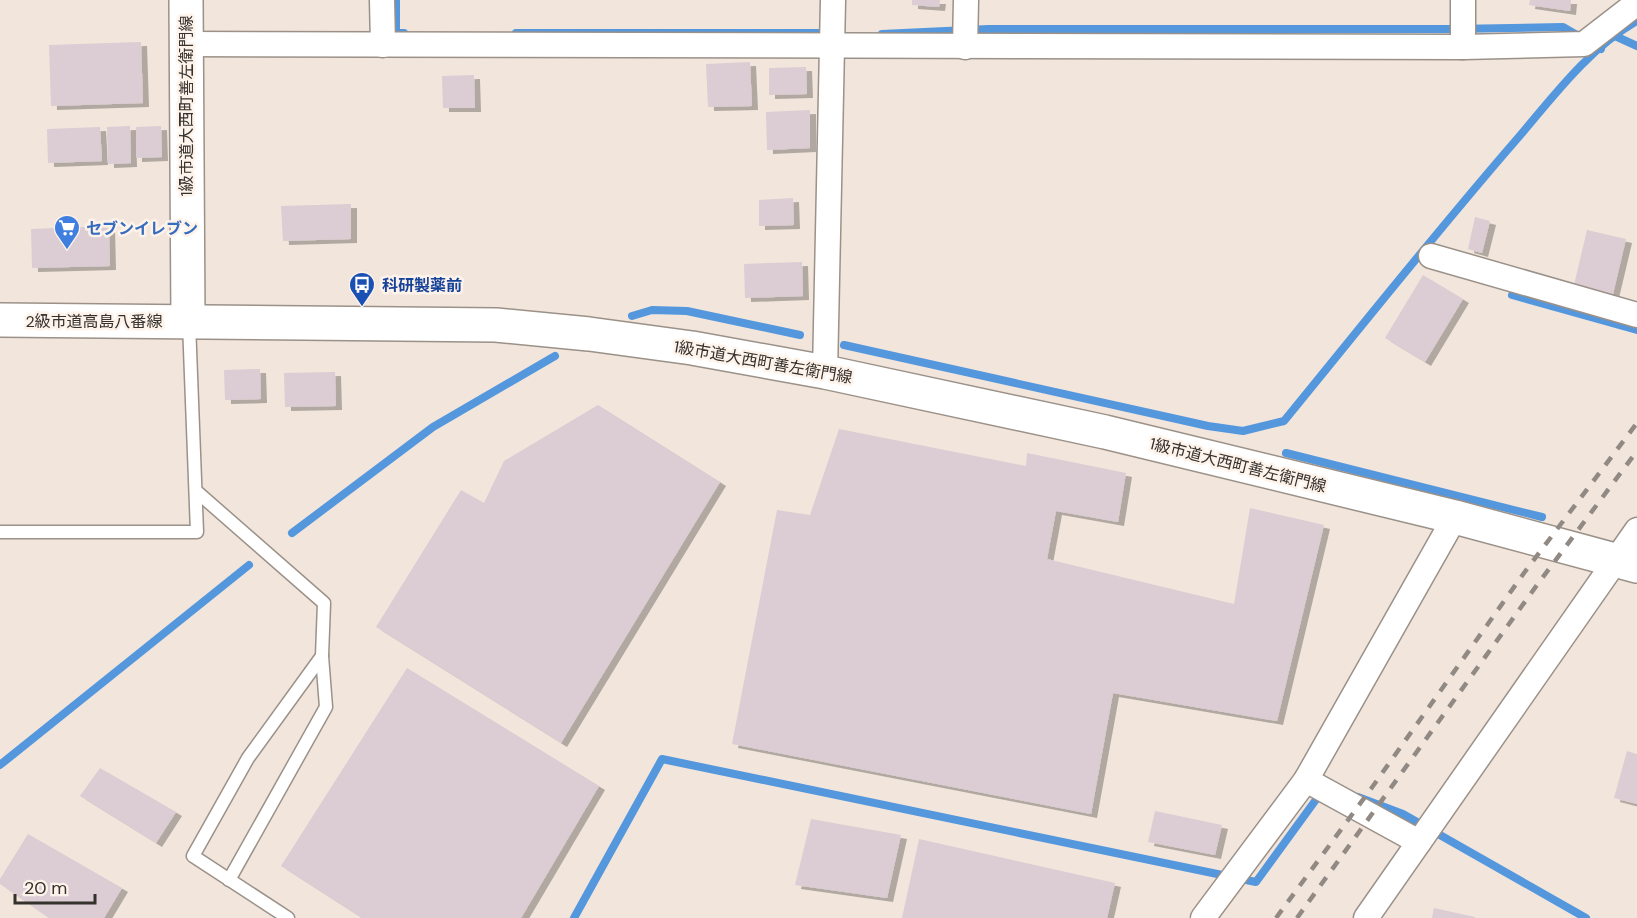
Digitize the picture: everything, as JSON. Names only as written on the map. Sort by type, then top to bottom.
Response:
[{"type":"street","name":"1級市道大西町善左衛門線","points":[[186,0],[188,321],[496,325],[680,346],[825,372],[1105,432],[1455,517],[1626,563]]},
{"type":"street","points":[[382,0],[383,45]]},
{"type":"street","points":[[825,372],[833,0]]},
{"type":"street","points":[[965,46],[966,0]]},
{"type":"street","points":[[1463,0],[1463,47]]},
{"type":"street","points":[[185,44],[1463,47],[1584,44],[1637,3]]},
{"type":"street","points":[[1431,256],[1637,315]]},
{"type":"street","name":"2級市道高島八番線","points":[[0,320],[188,321]]},
{"type":"street","points":[[1203,918],[1306,780],[1455,517]]},
{"type":"street","points":[[1366,918],[1419,842],[1626,563],[1637,530]]},
{"type":"street","points":[[1306,780],[1419,842]]},
{"type":"lane","points":[[0,532],[197,532],[188,321]]},
{"type":"lane","points":[[196,491],[324,603],[322,656],[326,707],[229,880]]},
{"type":"lane","points":[[288,918],[193,856],[248,758],[322,656]]},
{"type":"building","points":[[912,0],[940,0],[939,7],[912,5]]},
{"type":"building","points":[[1530,0],[1571,0],[1570,11],[1529,5]]},
{"type":"building","points":[[141,42],[143,103],[51,106],[49,45]]},
{"type":"building","points":[[750,62],[752,106],[708,107],[706,64]]},
{"type":"building","points":[[806,67],[807,94],[769,95],[769,68]]},
{"type":"building","points":[[474,75],[475,108],[443,108],[442,76]]},
{"type":"building","points":[[810,110],[810,148],[767,150],[766,112]]},
{"type":"building","points":[[130,126],[131,163],[108,164],[107,127]]},
{"type":"building","points":[[161,126],[162,157],[136,158],[136,127]]},
{"type":"building","points":[[100,127],[102,161],[48,163],[47,129]]},
{"type":"building","points":[[793,198],[794,225],[759,226],[759,200]]},
{"type":"building","points":[[351,204],[351,239],[283,241],[281,206]]},
{"type":"building","points":[[1475,217],[1490,221],[1482,253],[1468,249]]},
{"type":"building","points":[[109,226],[110,266],[32,268],[31,229]]},
{"type":"building","points":[[1587,230],[1626,239],[1613,294],[1574,285]]},
{"type":"building","points":[[802,262],[803,296],[745,298],[744,264]]},
{"type":"building","points":[[1423,275],[1463,299],[1425,362],[1385,338]]},
{"type":"building","points":[[260,369],[261,399],[225,400],[224,370]]},
{"type":"building","points":[[335,372],[336,406],[285,407],[284,373]]},
{"type":"building","points":[[598,405],[720,482],[561,743],[376,627],[461,490],[484,503],[504,461]]},
{"type":"building","points":[[839,429],[1026,466],[1027,453],[1126,473],[1118,522],[1056,511],[1047,559],[1234,604],[1250,508],[1324,525],[1277,721],[1113,693],[1091,814],[732,744],[777,510],[810,515]]},
{"type":"building","points":[[407,668],[599,786],[521,918],[362,918],[281,866]]},
{"type":"building","points":[[1627,751],[1637,754],[1637,804],[1614,798]]},
{"type":"building","points":[[100,768],[176,812],[156,843],[80,796]]},
{"type":"building","points":[[1155,811],[1222,825],[1215,855],[1148,842]]},
{"type":"building","points":[[811,819],[901,835],[887,898],[795,885]]},
{"type":"building","points":[[28,834],[122,888],[104,918],[49,918],[0,884],[0,879]]},
{"type":"building","points":[[919,839],[1115,883],[1107,918],[902,918]]},
{"type":"building","points":[[1434,908],[1475,917],[1475,918],[1432,918]]},
{"type":"waterway","points":[[396,0],[396,33],[404,33]]},
{"type":"waterway","points":[[844,345],[1208,426],[1243,431],[1284,421],[1428,244],[1558,91],[1603,45],[1637,21]]},
{"type":"waterway","points":[[882,34],[988,29],[1563,27],[1601,49]]},
{"type":"waterway","points":[[516,33],[830,33]]},
{"type":"waterway","points":[[1615,36],[1637,46]]},
{"type":"waterway","points":[[1512,295],[1637,330]]},
{"type":"waterway","points":[[632,316],[652,310],[687,311],[800,335]]},
{"type":"waterway","points":[[292,533],[433,427],[555,356]]},
{"type":"waterway","points":[[1286,453],[1542,517]]},
{"type":"waterway","points":[[0,765],[249,565]]},
{"type":"waterway","points":[[574,918],[662,759],[1256,882],[1323,790]]},
{"type":"waterway","points":[[1358,797],[1403,814],[1586,918]]},
{"type":"railway","points":[[1276,918],[1524,573],[1637,423]]},
{"type":"railway","points":[[1297,918],[1537,585],[1637,451]]},
{"type":"place","name":"セブンイレブン","points":[[67,251]]},
{"type":"place","name":"科研製薬前","points":[[362,308]]}]
